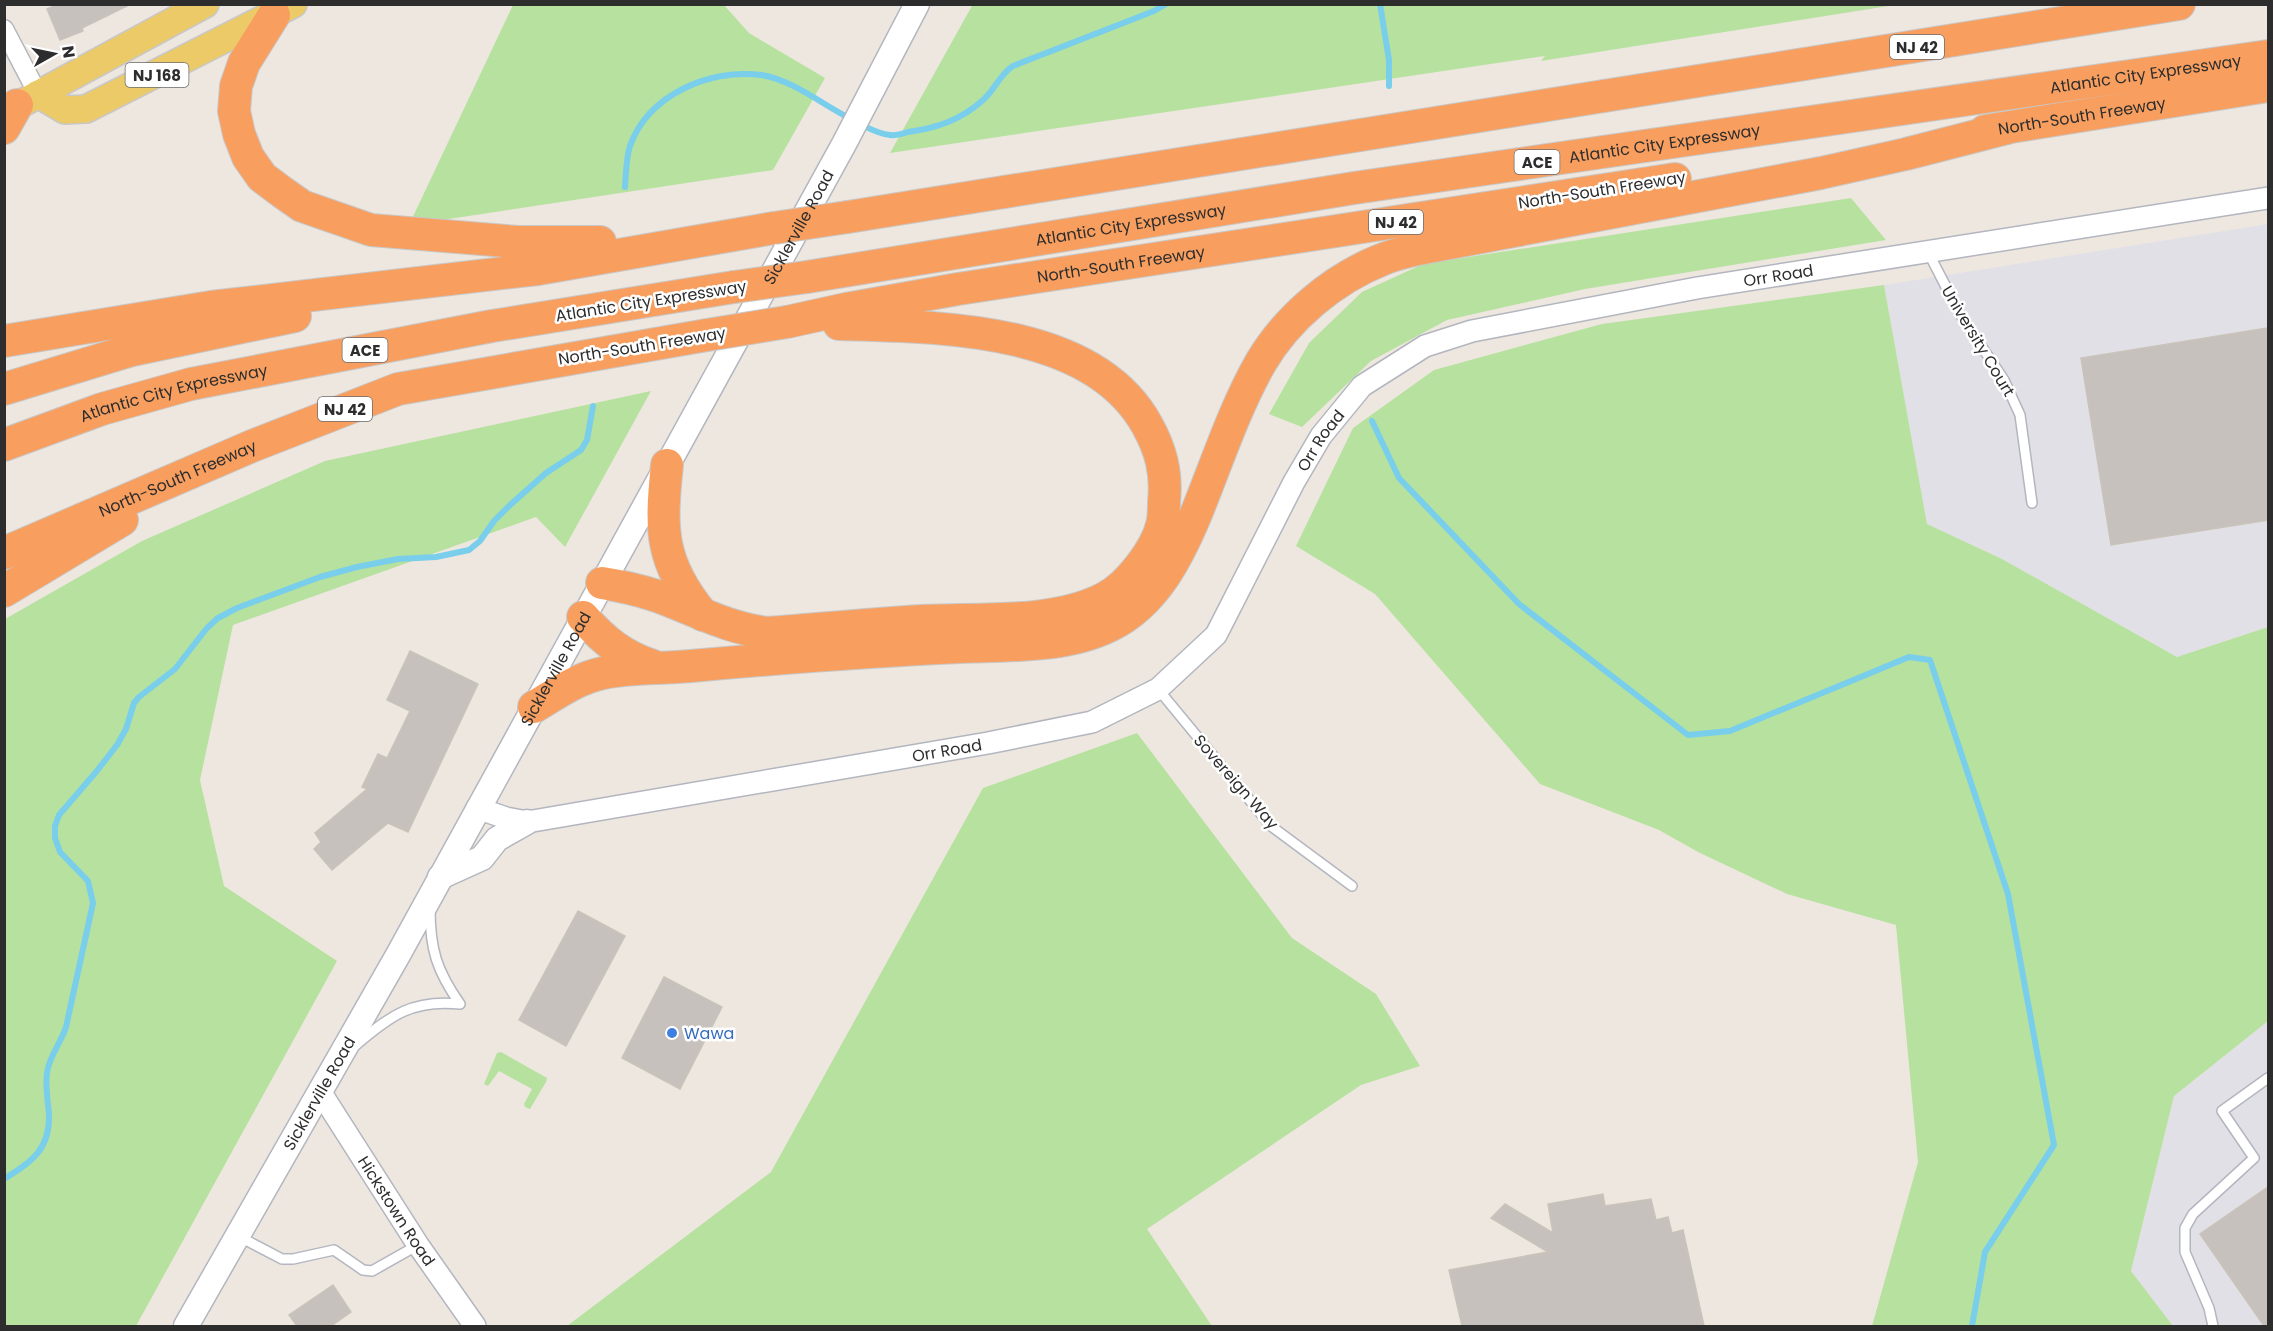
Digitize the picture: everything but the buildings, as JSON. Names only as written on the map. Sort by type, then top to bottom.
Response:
[{"type":"highway","name":"NJ 42","points":[[4,341],[211,307],[537,269],[774,228],[2179,4]]},
{"type":"highway","points":[[284,10],[244,63],[236,86],[234,111],[239,134],[248,157],[261,177],[302,206],[371,230],[518,242],[591,242],[774,228]]},
{"type":"highway","name":"Atlantic City Expressway","points":[[4,445],[102,409],[191,384],[492,326],[1354,188],[2268,56]]},
{"type":"highway","name":"North-South Freeway","points":[[4,553],[220,460],[398,389],[787,322],[958,289],[2268,86]]},
{"type":"highway","points":[[534,706],[571,685],[601,673],[777,658],[1028,644],[1084,635],[1112,624],[1143,602],[1167,573],[1186,538],[1240,406],[1262,361],[1292,322],[1327,290],[1354,274],[1380,260],[1418,249],[1821,173],[2007,128]]},
{"type":"highway","points":[[4,389],[132,350],[202,334],[537,269]]},
{"type":"highway","points":[[602,583],[657,596],[747,631],[769,633],[921,621],[1058,614],[1088,607],[1108,597],[1148,557],[1162,525],[1166,486],[1160,446],[1140,411],[1111,382],[1076,360],[1037,346],[994,335],[944,328],[787,322]]},
{"type":"highway","points":[[4,591],[220,460]]},
{"type":"highway","points":[[667,465],[662,509],[666,545],[678,580],[704,616]]},
{"type":"highway","points":[[583,617],[601,637],[618,651],[632,659],[657,667]]},
{"type":"main road","name":"NJ 168","points":[[15,107],[205,4]]},
{"type":"main road","name":"Sicklerville Road","points":[[186,1326],[321,1094],[857,119],[917,4]]},
{"type":"main road","name":"NJ 168","points":[[15,107],[86,109],[284,10]]},
{"type":"main road","points":[[435,887],[482,858],[497,838],[527,822]]},
{"type":"street","points":[[4,29],[15,107]]},
{"type":"street","name":"Orr Road","points":[[477,808],[506,818],[527,822],[988,744],[1092,722],[1158,689],[1216,634],[1294,482],[1321,436],[1362,386],[1425,346],[1472,331],[1652,297],[2268,198]]},
{"type":"street","name":"Hickstown Road","points":[[321,1094],[418,1245],[475,1326]]},
{"type":"lane","name":"University Court","points":[[1928,252],[1960,315],[2004,380],[2020,415],[2032,502]]},
{"type":"lane","name":"Sovereign Way","points":[[1158,689],[1271,826],[1352,886]]},
{"type":"lane","points":[[338,1060],[386,1019],[412,1006],[439,1002],[460,1004],[442,979],[430,935],[435,887]]},
{"type":"lane","points":[[2213,1326],[2209,1308],[2185,1252],[2185,1228],[2193,1214],[2253,1158],[2222,1111],[2268,1078]]},
{"type":"lane","points":[[238,1236],[282,1259],[334,1250],[363,1270],[372,1271],[418,1245]]},
{"type":"shaded area","points":[[2268,224],[2268,627],[2177,657],[2002,559],[1927,524],[1884,285]]},
{"type":"shaded area","points":[[2268,1021],[2268,1326],[2173,1326],[2131,1271],[2174,1096]]},
{"type":"green space","points":[[973,4],[1895,5],[1541,61],[1545,56],[890,153]]},
{"type":"green space","points":[[513,5],[724,5],[749,33],[825,78],[773,170],[409,225]]},
{"type":"green space","points":[[1851,198],[1886,240],[1585,289],[1447,320],[1371,361],[1302,427],[1269,414],[1309,343],[1362,292],[1423,264]]},
{"type":"green space","points":[[1884,285],[1927,524],[2002,559],[2177,657],[2268,627],[2268,1021],[2174,1096],[2131,1271],[2173,1326],[1872,1326],[1918,1162],[1896,925],[1787,894],[1698,852],[1659,830],[1540,784],[1375,594],[1296,546],[1353,428],[1434,370],[1602,324]]},
{"type":"green space","points":[[651,391],[565,547],[536,517],[233,625],[200,780],[224,886],[337,961],[136,1326],[5,1326],[5,619],[142,541],[325,461]]},
{"type":"green space","points":[[1137,733],[1292,938],[1376,994],[1420,1066],[1361,1085],[1147,1229],[1212,1326],[567,1326],[771,1172],[983,788]]},
{"type":"green space","points":[[501,1052],[547,1078],[530,1109],[524,1104],[532,1089],[499,1071],[488,1086],[484,1084],[497,1053]]},
{"type":"waterway","points":[[860,124],[878,132],[894,135],[948,122],[975,107],[1013,66],[1154,11],[1166,4]]},
{"type":"waterway","points":[[1380,4],[1389,60],[1389,86]]},
{"type":"waterway","points":[[625,187],[630,146],[639,128],[651,112],[666,99],[702,81],[741,74],[773,78],[796,87],[851,119]]},
{"type":"waterway","points":[[4,1179],[30,1161],[37,1154],[46,1137],[49,1115],[46,1084],[48,1067],[66,1027],[93,903],[88,881],[60,852],[55,838],[55,826],[59,815],[117,745],[126,729],[134,703],[175,669],[207,628],[218,618],[237,608],[320,577],[357,567],[398,559],[436,557],[469,550],[480,541],[494,521],[509,506],[546,473],[581,450],[587,440],[593,406]]},
{"type":"waterway","points":[[1372,421],[1399,478],[1519,604],[1688,735],[1730,731],[1909,657],[1930,660],[2008,894],[2054,1145],[1985,1252],[1972,1326]]},
{"type":"place","name":"Wawa","points":[[672,1033]]}]
